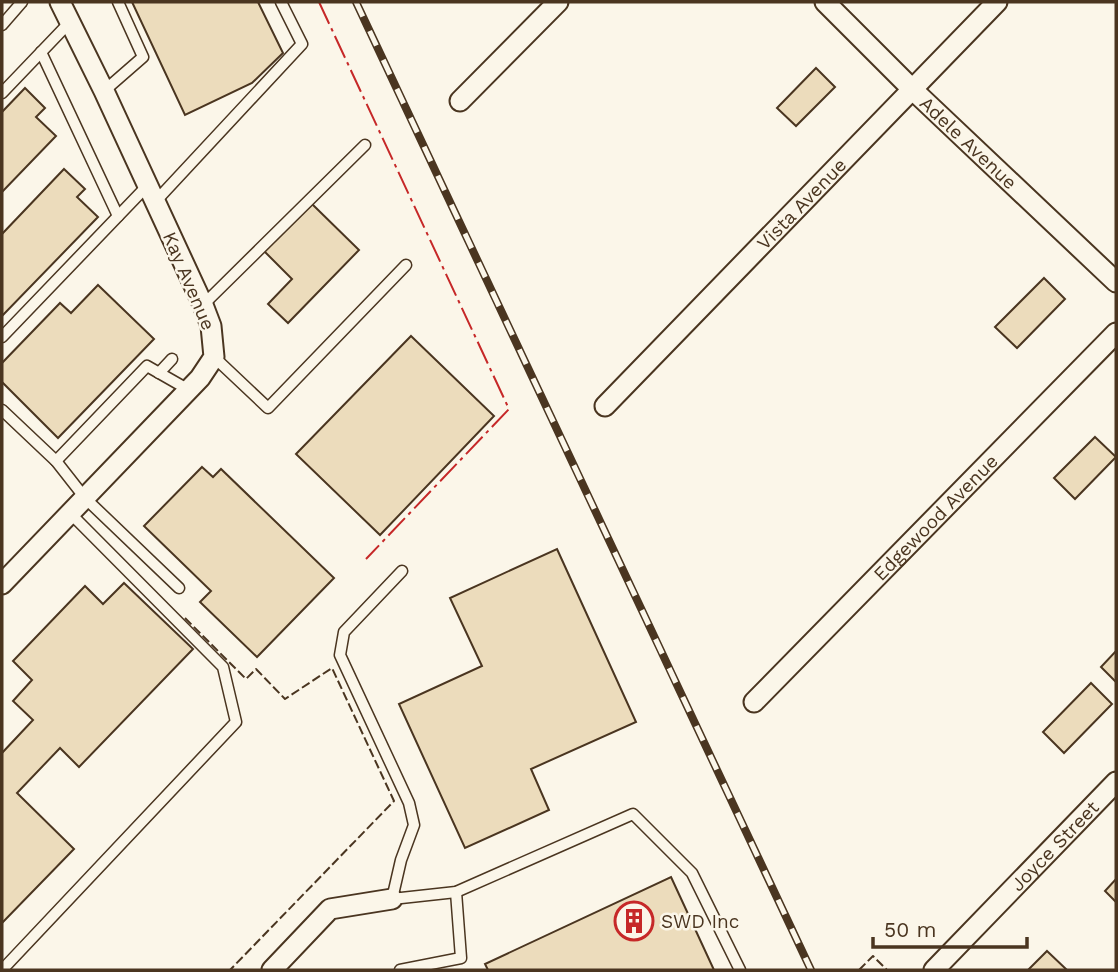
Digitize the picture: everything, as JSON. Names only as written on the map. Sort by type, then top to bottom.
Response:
[{"type":"street","name":"Kay Avenue","points":[[2,584],[189,390],[214,357],[211,326],[203,304],[60,2]]},
{"type":"street","points":[[460,101],[558,2]]},
{"type":"street","name":"Adele Avenue","points":[[825,2],[913,90],[1116,282]]},
{"type":"street","name":"Vista Avenue","points":[[605,406],[997,2]]},
{"type":"street","name":"Edgewood Avenue","points":[[754,702],[1116,333]]},
{"type":"street","name":"Joyce Street","points":[[934,970],[1116,782]]},
{"type":"street","points":[[272,970],[330,909],[393,899]]},
{"type":"lane","points":[[2,25],[22,2]]},
{"type":"lane","points":[[104,91],[144,57],[118,2]]},
{"type":"lane","points":[[2,337],[118,216],[151,194],[302,44],[281,2]]},
{"type":"lane","points":[[2,93],[69,23]]},
{"type":"lane","points":[[41,52],[118,216]]},
{"type":"lane","points":[[203,304],[365,145]]},
{"type":"lane","points":[[214,357],[268,408],[406,265]]},
{"type":"lane","points":[[159,373],[172,359]]},
{"type":"lane","points":[[56,461],[146,366],[189,390]]},
{"type":"lane","points":[[2,410],[56,461],[85,498],[179,588]]},
{"type":"lane","points":[[2,970],[236,722],[223,667],[70,513]]},
{"type":"lane","points":[[402,571],[344,632],[340,655],[409,803],[414,825],[401,860],[393,899],[456,892],[633,814],[692,873],[740,970]]},
{"type":"lane","points":[[400,970],[461,958],[456,892]]},
{"type":"building","points":[[132,2],[258,2],[283,53],[252,83],[185,115]]},
{"type":"building","points":[[816,68],[835,87],[796,126],[777,108]]},
{"type":"building","points":[[25,88],[45,108],[36,117],[56,136],[2,192],[2,112]]},
{"type":"building","points":[[64,169],[85,189],[77,197],[98,217],[2,316],[2,234]]},
{"type":"building","points":[[311,203],[359,250],[288,323],[268,304],[292,279],[264,251]]},
{"type":"building","points":[[1044,278],[1065,299],[1017,348],[995,327]]},
{"type":"building","points":[[98,285],[154,339],[58,438],[2,382],[2,363],[60,303],[71,313]]},
{"type":"building","points":[[411,336],[494,416],[380,535],[296,454]]},
{"type":"building","points":[[1095,437],[1116,457],[1075,499],[1054,478]]},
{"type":"building","points":[[202,467],[213,477],[221,469],[334,578],[257,657],[200,602],[211,591],[144,526]]},
{"type":"building","points":[[557,549],[636,722],[531,769],[549,810],[465,848],[399,704],[482,666],[450,598]]},
{"type":"building","points":[[124,583],[193,649],[79,767],[60,748],[17,793],[74,849],[2,923],[2,753],[33,720],[13,701],[32,680],[13,661],[85,586],[103,604]]},
{"type":"building","points":[[1116,651],[1116,682],[1101,667]]},
{"type":"building","points":[[1091,683],[1112,704],[1064,753],[1043,732]]},
{"type":"building","name":"SWD Inc","points":[[671,877],[714,970],[488,970],[485,964]]},
{"type":"building","points":[[1116,879],[1116,902],[1105,891]]},
{"type":"building","points":[[1047,951],[1067,970],[1028,970]]},
{"type":"railway","points":[[356,2],[811,970]]},
{"type":"fence","points":[[185,618],[246,679],[256,669],[285,699],[332,668],[394,801],[230,970]]},
{"type":"fence","points":[[859,970],[873,956],[887,970]]},
{"type":"power","points":[[319,2],[509,409],[366,559]]},
{"type":"place","name":"SWD Inc","points":[[634,921]]}]
